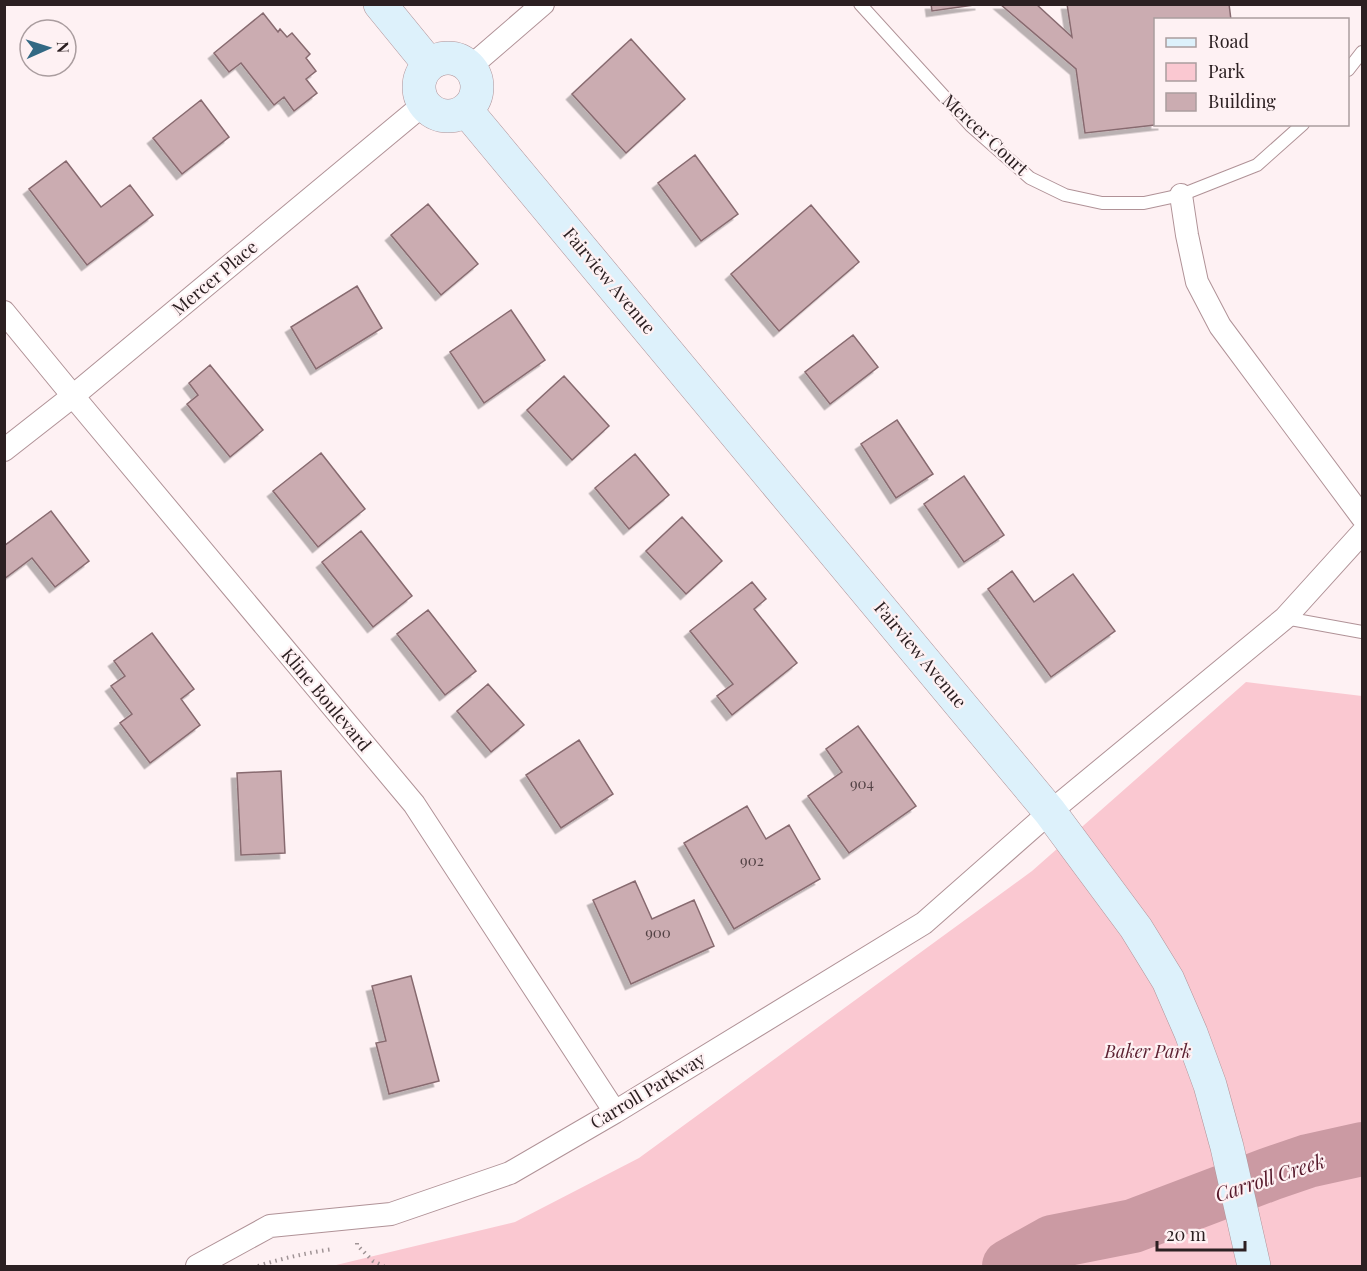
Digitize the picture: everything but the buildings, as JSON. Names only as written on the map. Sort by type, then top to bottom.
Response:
[{"type":"street","points":[[380,4],[429,64]]},
{"type":"street","points":[[470,67],[543,4]]},
{"type":"street","points":[[454,57],[470,67],[477,84],[473,103],[466,110],[449,116],[439,115],[424,104],[418,88],[419,79],[429,64],[436,59],[454,57]]},
{"type":"street","name":"Mercer Place","points":[[4,450],[73,396],[424,104]]},
{"type":"street","name":"Fairview Avenue","points":[[466,110],[1050,812],[1136,928],[1168,980],[1210,1085],[1227,1147],[1254,1266]]},
{"type":"street","points":[[1181,195],[1197,282],[1220,326],[1362,517]]},
{"type":"street","name":"Kline Boulevard","points":[[4,312],[414,804],[615,1112]]},
{"type":"street","name":"Carroll Parkway","points":[[197,1266],[270,1226],[391,1214],[510,1173],[615,1112],[924,923],[1050,812],[1285,618],[1362,533]]},
{"type":"lane","name":"Mercer Court","points":[[860,4],[971,126],[1030,178],[1065,195],[1102,203],[1144,203],[1181,195],[1257,165],[1301,126]]},
{"type":"lane","points":[[1349,68],[1362,52]]},
{"type":"lane","points":[[1285,618],[1362,632]]},
{"type":"path","points":[[346,1247],[357,1245]]},
{"type":"path","points":[[258,1266],[304,1253],[336,1248]]},
{"type":"green space","name":"Baker Park","points":[[1246,682],[1362,696],[1362,1266],[332,1266],[515,1222],[639,1158],[1032,871]]},
{"type":"waterway","name":"Carroll Creek","points":[[1009,1266],[1052,1242],[1133,1226],[1308,1161],[1362,1149]]}]
